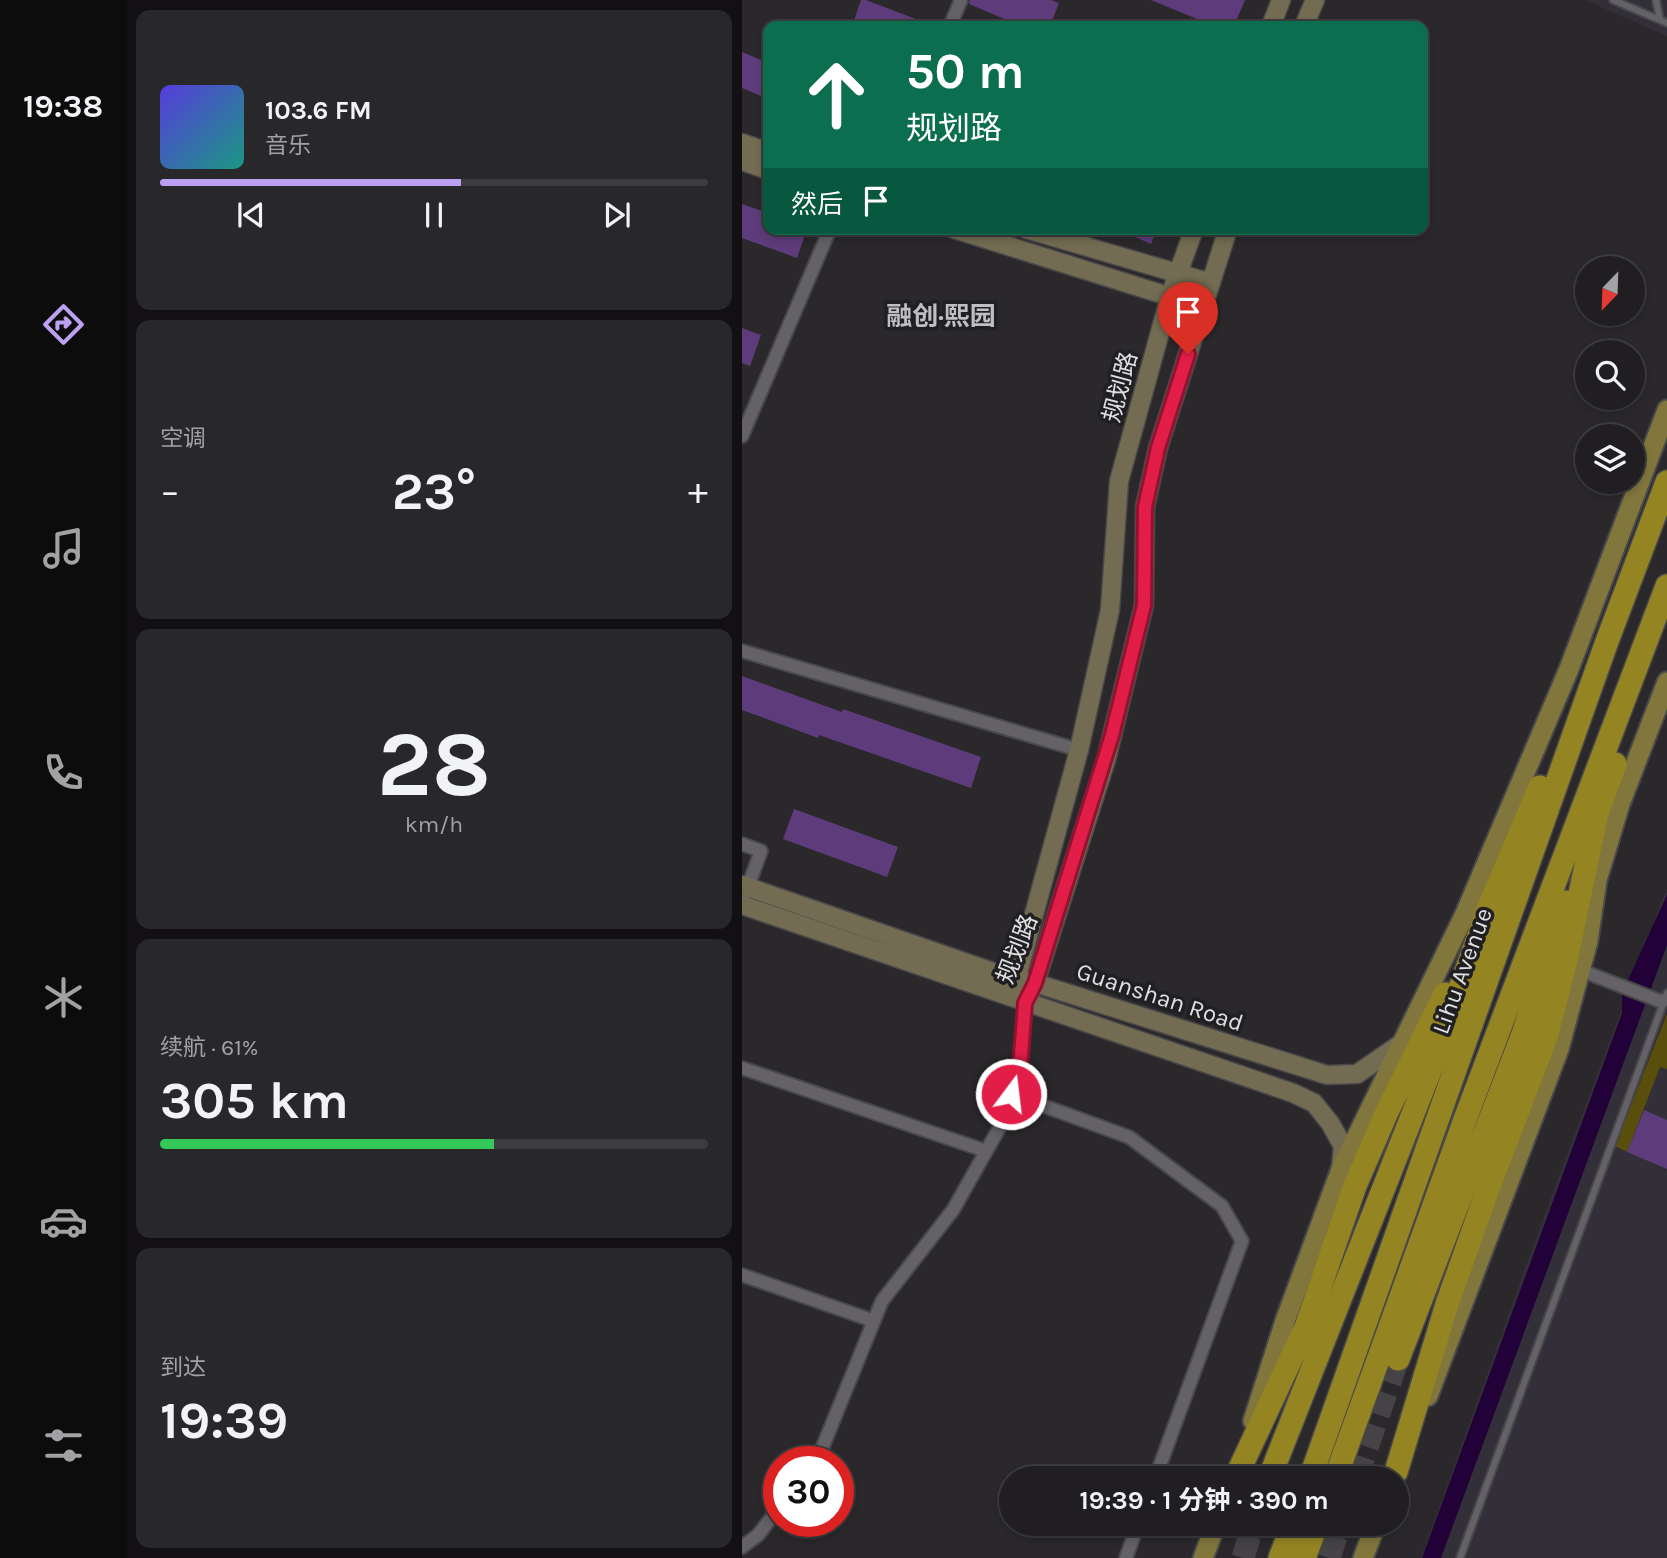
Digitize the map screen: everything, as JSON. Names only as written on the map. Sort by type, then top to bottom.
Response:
[{"type":"highway","name":"Lihu Avenue","points":[[1332,1464],[1606,644],[1667,482]]},
{"type":"highway","name":"Lihu Avenue","points":[[1332,1464],[1667,586]]},
{"type":"highway","points":[[1398,1359],[1522,1034],[1597,813],[1667,620]]},
{"type":"highway","points":[[1240,1466],[1306,1327],[1355,1186],[1387,1112],[1489,907],[1548,769],[1606,644]]},
{"type":"highway","points":[[1398,1466],[1447,1304],[1546,1037],[1566,960],[1597,813]]},
{"type":"highway","points":[[1274,1466],[1435,1058],[1489,907]]},
{"type":"highway","points":[[1280,1558],[1288,1536]]},
{"type":"highway","points":[[1304,1558],[1312,1536]]},
{"type":"main road","points":[[1238,1466],[1285,1321],[1341,1169],[1465,914],[1569,669],[1667,410]]},
{"type":"main road","points":[[1399,1466],[1443,1361],[1548,1079],[1588,941],[1597,880],[1616,816],[1667,682]]},
{"type":"main road","points":[[1203,1558],[1211,1536]]},
{"type":"main road","points":[[1363,1558],[1371,1536]]},
{"type":"street","points":[[952,21],[961,0]]},
{"type":"street","points":[[1273,21],[1281,0]]},
{"type":"street","points":[[1306,21],[1315,0]]},
{"type":"street","points":[[742,143],[763,150]]},
{"type":"street","points":[[742,161],[763,168]]},
{"type":"street","points":[[742,436],[827,235]]},
{"type":"street","points":[[973,235],[1203,307]]},
{"type":"street","points":[[1047,235],[1211,283]]},
{"type":"street","name":"规划路","points":[[1025,1003],[1016,980],[1079,750],[1110,610],[1119,481],[1177,272],[1192,235]]},
{"type":"street","name":"规划路","points":[[1025,1003],[1035,983],[1106,760],[1144,605],[1147,495],[1158,448],[1211,283],[1223,235]]},
{"type":"street","points":[[742,651],[1079,750]]},
{"type":"street","points":[[742,844],[761,851],[743,895]]},
{"type":"street","name":"Guanshan Road","points":[[743,895],[1327,1075],[1357,1074],[1399,1045]]},
{"type":"street","name":"Guanshan Road","points":[[743,895],[1025,1003],[1293,1093],[1314,1103],[1330,1123],[1343,1146],[1341,1169]]},
{"type":"street","points":[[1580,970],[1665,998]]},
{"type":"street","points":[[823,1446],[882,1301],[953,1210],[1002,1125],[1020,1069],[1025,1003]]},
{"type":"street","points":[[742,1068],[986,1152]]},
{"type":"street","points":[[1011,1094],[1129,1137],[1222,1206],[1242,1241],[1160,1466]]},
{"type":"street","points":[[742,1275],[874,1321]]},
{"type":"street","points":[[742,1547],[763,1529]]},
{"type":"street","points":[[1126,1558],[1134,1536]]},
{"type":"lane","points":[[1613,0],[1664,21]]},
{"type":"lane","points":[[1656,0],[1664,21]]},
{"type":"lane","points":[[1460,1558],[1665,998]]},
{"type":"shaded area","points":[[1585,0],[1667,0],[1667,36]]},
{"type":"shaded area","points":[[1667,888],[1667,1558],[1421,1558],[1544,1216]]},
{"type":"shaded area","points":[[1667,895],[1667,945],[1441,1558],[1422,1558],[1622,1013],[1622,993]]},
{"type":"shaded area","points":[[1667,1014],[1667,1069],[1660,1067],[1627,1152],[1615,1146]]},
{"type":"building","points":[[861,0],[866,0],[921,21],[854,21]]},
{"type":"building","points":[[970,0],[1051,0],[1059,3],[1052,21],[1009,21],[969,4]]},
{"type":"building","points":[[1151,0],[1245,0],[1236,21],[1202,21]]},
{"type":"building","points":[[742,52],[763,61],[763,97],[742,88]]},
{"type":"building","points":[[742,204],[763,211],[763,235],[805,235],[797,258],[742,238]]},
{"type":"building","points":[[1131,235],[1155,235],[1151,244]]},
{"type":"building","points":[[742,328],[761,335],[750,366],[742,363]]},
{"type":"building","points":[[742,676],[981,757],[971,788],[742,710]]},
{"type":"building","points":[[794,809],[898,847],[887,877],[783,839]]},
{"type":"building","points":[[1644,1110],[1667,1120],[1667,1169],[1627,1152]]},
{"type":"tunnel","points":[[1361,1466],[1398,1359]]},
{"type":"tunnel","points":[[1243,1558],[1249,1536]]},
{"type":"tunnel","points":[[1329,1558],[1336,1536]]},
{"type":"district","name":"融创·熙园","points":[[941,316]]},
{"type":"route","points":[[1011,1094],[1020,1069],[1025,1003],[1035,983],[1106,760],[1144,605],[1145,507],[1158,448],[1188,354]]}]
